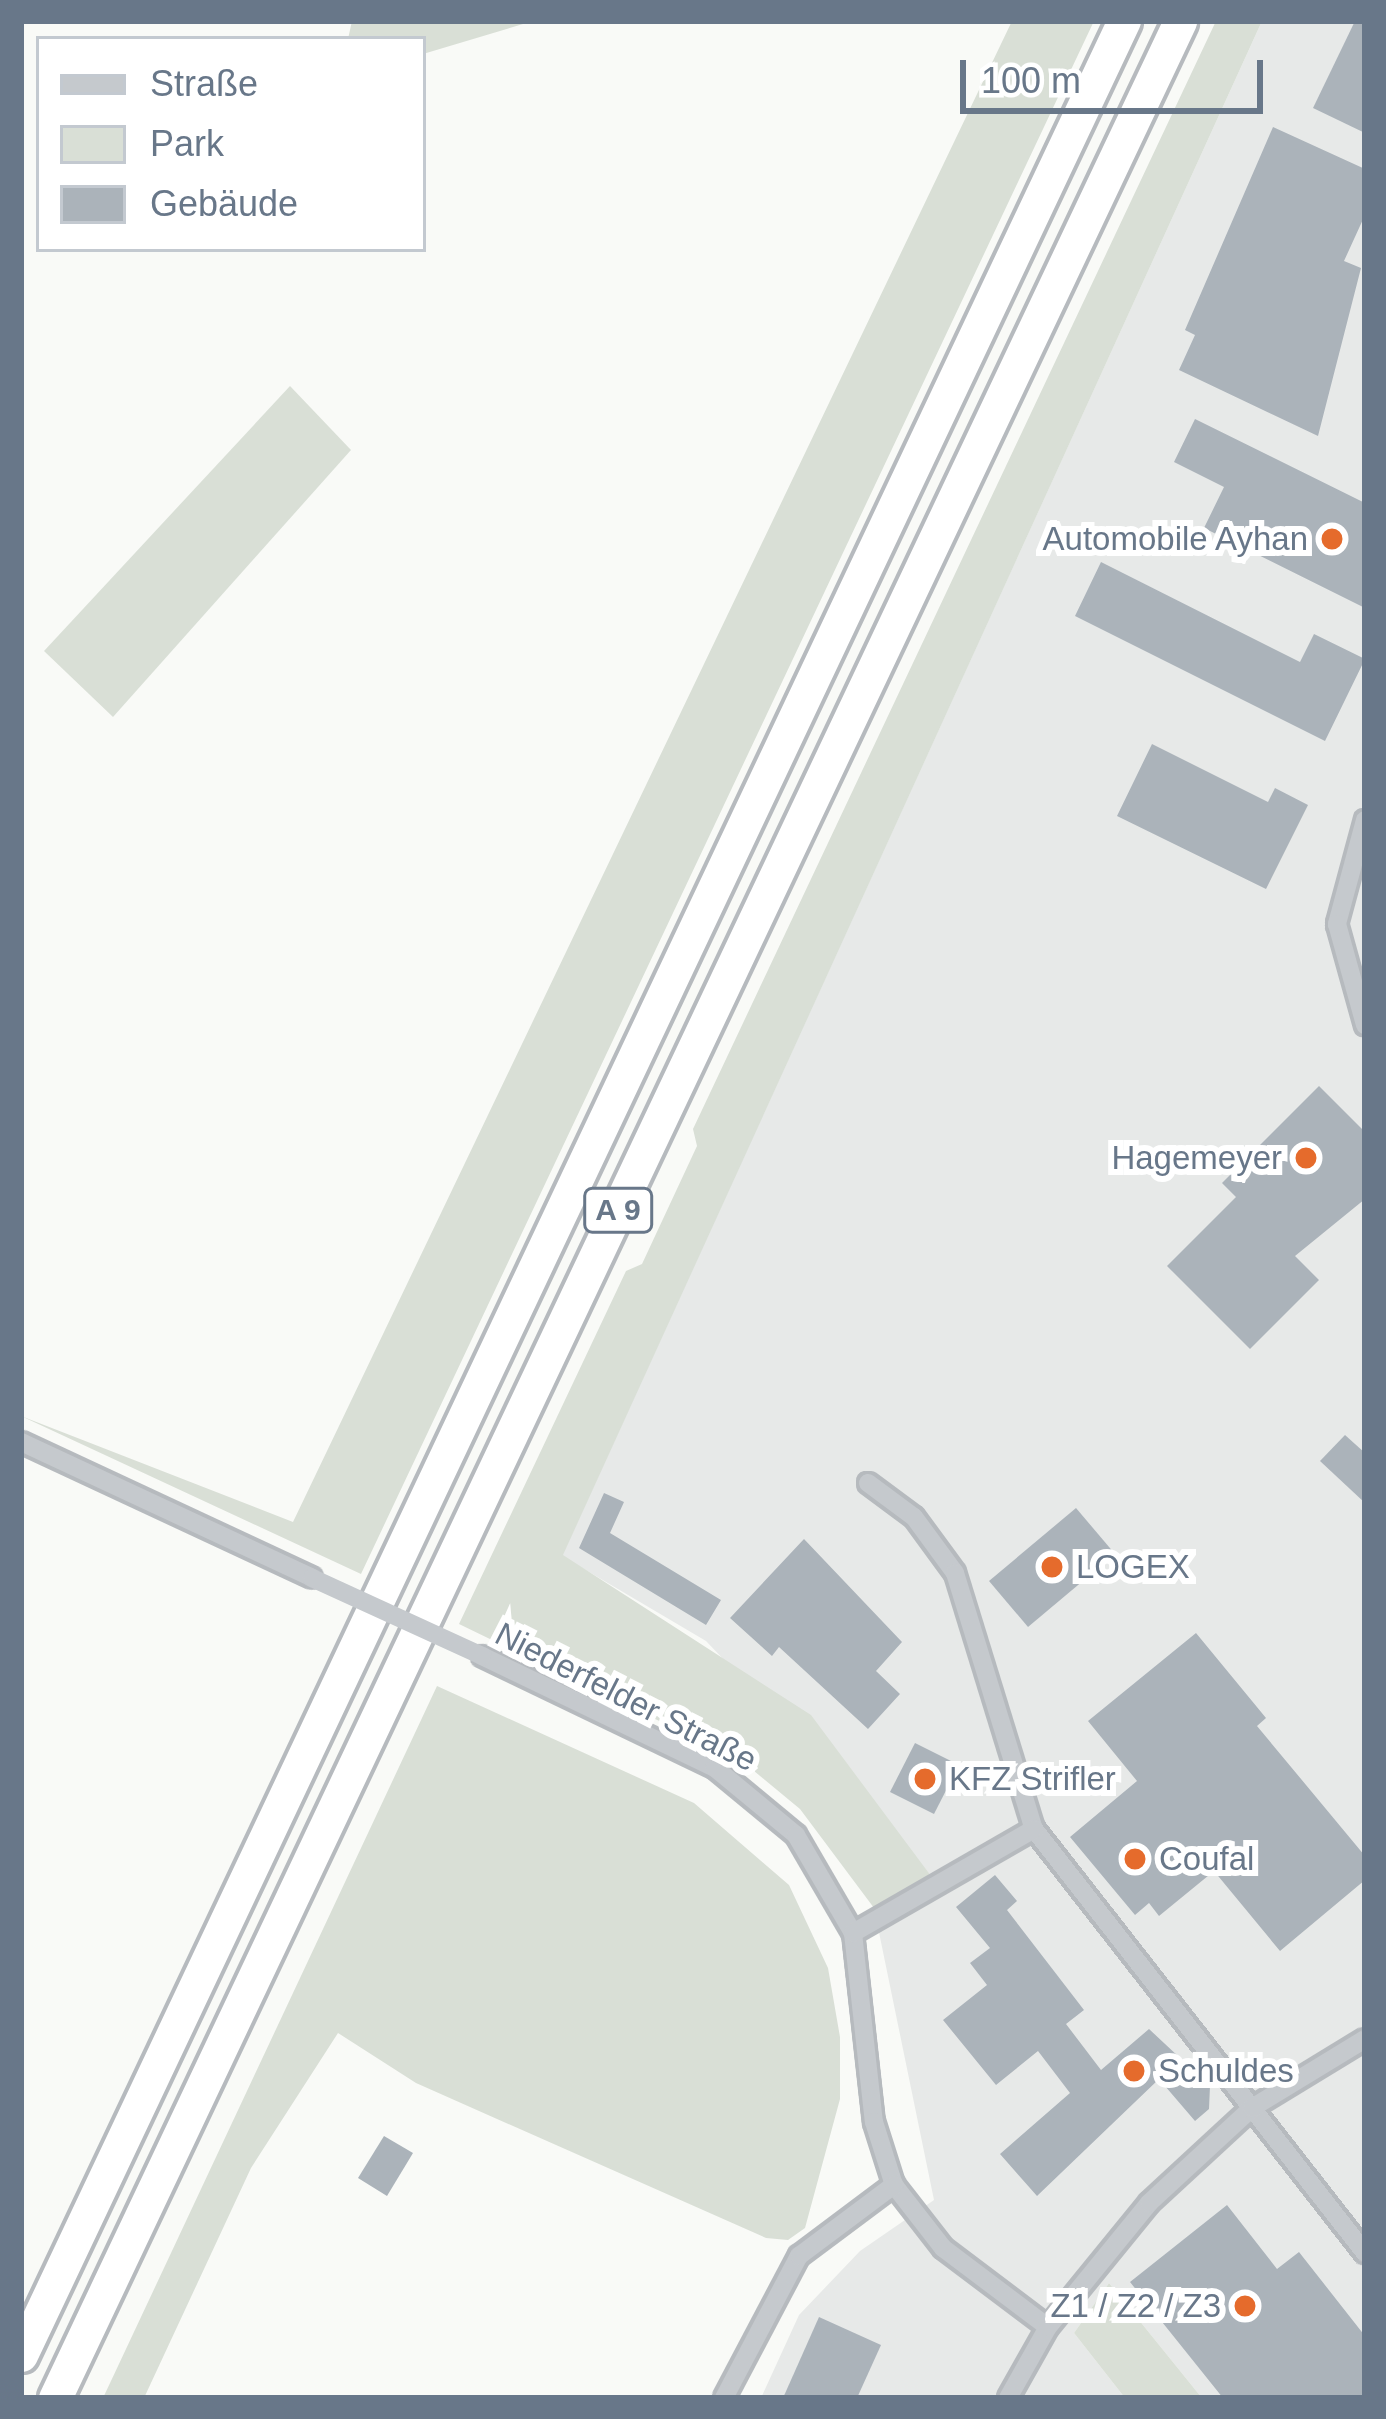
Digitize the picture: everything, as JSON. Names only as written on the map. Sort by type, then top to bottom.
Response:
[{"type":"highway","name":"A 9","points":[[21,2355],[1124,21]]},
{"type":"highway","name":"A 9","points":[[55,2398],[1180,21]]},
{"type":"street","points":[[1365,820],[1337,924],[1365,1025]]},
{"type":"street","name":"Niederfelder Straße","points":[[21,1442],[482,1656],[746,1788],[816,1861],[853,1933],[874,2122],[894,2185],[943,2248],[1048,2326]]},
{"type":"street","points":[[868,1483],[914,1517],[955,1574],[1034,1829],[1365,2252]]},
{"type":"street","points":[[853,1933],[1034,1829]]},
{"type":"street","points":[[1008,2398],[1048,2326],[1129,2224],[1252,2108],[1365,2039]]},
{"type":"street","points":[[724,2398],[799,2256],[894,2185]]},
{"type":"shaded area","points":[[1262,21],[1365,21],[1365,2398],[1202,2398],[1109,2283],[1074,2333],[1125,2398],[761,2398],[799,2315],[860,2251],[934,2200],[874,1908],[930,1876],[706,1641],[562,1556]]},
{"type":"green space","points":[[352,21],[533,21],[426,53],[426,36],[349,36]]},
{"type":"green space","points":[[1012,21],[1094,21],[361,1574],[21,1416],[293,1522]]},
{"type":"green space","points":[[1216,21],[1262,21],[563,1555],[811,1715],[931,1876],[874,1908],[800,1809],[742,1761],[459,1624],[626,1271],[642,1264],[697,1146],[693,1129]]},
{"type":"green space","points":[[290,386],[351,450],[113,717],[44,651]]},
{"type":"green space","points":[[437,1686],[694,1803],[789,1885],[828,1968],[840,2037],[840,2099],[805,2228],[788,2240],[766,2238],[416,2083],[338,2033],[251,2168],[144,2398],[103,2398]]},
{"type":"green space","points":[[1109,2283],[1202,2398],[1125,2398],[1074,2333]]},
{"type":"building","points":[[1355,21],[1365,21],[1365,133],[1313,108]]},
{"type":"building","points":[[1273,127],[1365,169],[1365,215],[1344,261],[1361,268],[1318,436],[1179,370],[1195,335],[1185,330]]},
{"type":"building","points":[[1195,419],[1365,503],[1365,608],[1204,528],[1224,487],[1174,462]]},
{"type":"building","points":[[1101,562],[1300,662],[1314,634],[1365,659],[1325,741],[1075,616]]},
{"type":"building","points":[[1152,744],[1268,802],[1275,788],[1308,805],[1266,889],[1117,816]]},
{"type":"building","points":[[1319,1086],[1365,1132],[1365,1199],[1295,1256],[1319,1280],[1250,1349],[1167,1266],[1236,1197],[1222,1183]]},
{"type":"building","points":[[1345,1435],[1365,1453],[1365,1503],[1320,1461]]},
{"type":"building","points":[[604,1493],[624,1502],[610,1533],[721,1600],[706,1625],[579,1548]]},
{"type":"building","name":"LOGEX","points":[[1076,1508],[1115,1554],[1028,1627],[989,1581]]},
{"type":"building","points":[[804,1539],[902,1642],[876,1671],[900,1694],[868,1729],[779,1647],[772,1656],[730,1618]]},
{"type":"building","points":[[1196,1633],[1266,1718],[1257,1726],[1365,1856],[1365,1880],[1280,1951],[1214,1871],[1159,1916],[1149,1903],[1135,1915],[1070,1837],[1137,1781],[1088,1721]]},
{"type":"building","name":"KFZ Strifler","points":[[915,1743],[959,1765],[934,1814],[890,1792]]},
{"type":"building","points":[[995,1875],[1017,1901],[1007,1910],[1084,2010],[1066,2024],[1101,2070],[1149,2029],[1210,2086],[1209,2109],[1195,2121],[1159,2079],[1037,2196],[1000,2154],[1070,2093],[1038,2051],[996,2085],[943,2020],[987,1985],[970,1963],[990,1948],[956,1907]]},
{"type":"building","points":[[384,2136],[413,2153],[387,2196],[358,2178]]},
{"type":"building","name":"Z1 / Z2 / Z3","points":[[1227,2205],[1277,2269],[1299,2252],[1365,2336],[1365,2398],[1223,2398],[1130,2282]]},
{"type":"building","points":[[819,2317],[881,2345],[857,2398],[783,2398]]},
{"type":"place","name":"Automobile Ayhan","points":[[1332,539]]},
{"type":"place","name":"Hagemeyer","points":[[1306,1158]]},
{"type":"place","name":"LOGEX","points":[[1052,1567]]},
{"type":"place","name":"KFZ Strifler","points":[[925,1779]]},
{"type":"place","name":"Coufal","points":[[1135,1859]]},
{"type":"place","name":"Schuldes","points":[[1134,2071]]},
{"type":"place","name":"Z1 / Z2 / Z3","points":[[1245,2306]]}]
